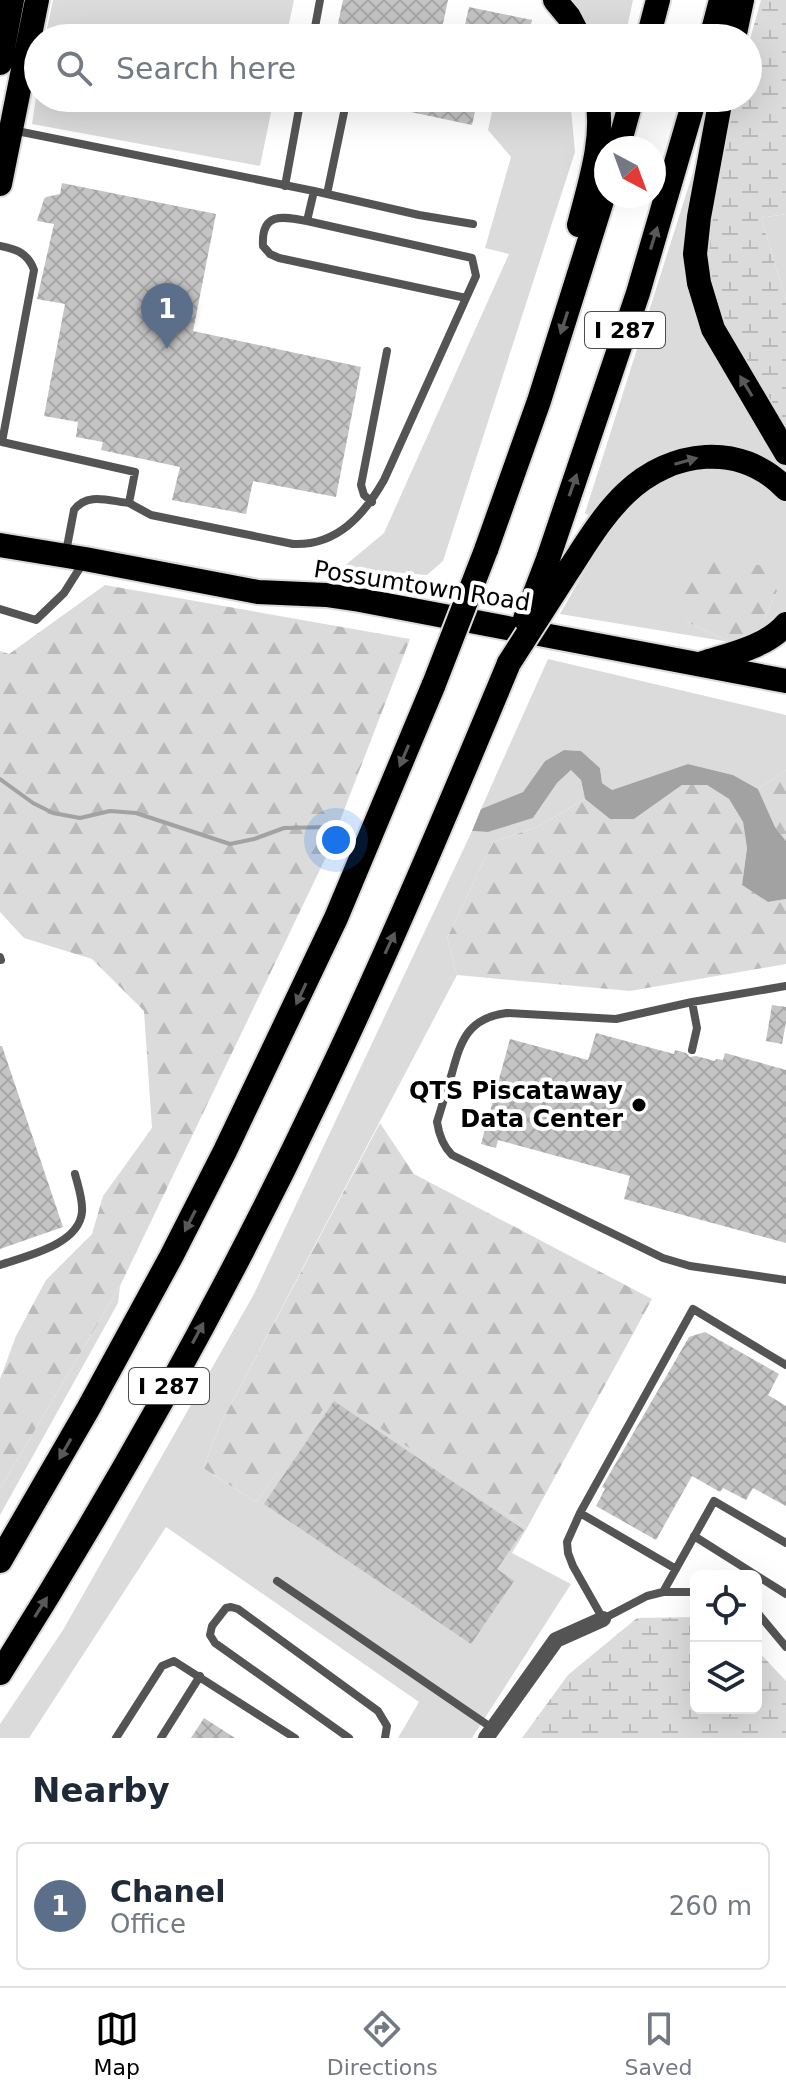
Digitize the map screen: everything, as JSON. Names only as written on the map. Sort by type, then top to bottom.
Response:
[{"type":"highway","points":[[0,63],[12,0]]},
{"type":"highway","points":[[31,24],[37,0]]},
{"type":"highway","points":[[555,0],[573,24]]},
{"type":"highway","points":[[652,24],[658,0]]},
{"type":"highway","points":[[715,24],[721,0]]},
{"type":"highway","points":[[737,24],[742,0]]},
{"type":"highway","points":[[0,184],[5,129],[24,52]]},
{"type":"highway","points":[[588,249],[578,230],[593,169],[598,137],[597,112]]},
{"type":"highway","points":[[621,136],[628,112]]},
{"type":"highway","name":"I 287","points":[[0,1673],[147,1428],[272,1193],[414,892],[509,663],[559,563],[691,112]]},
{"type":"highway","points":[[718,112],[699,217],[695,254],[699,283],[713,329],[786,453]]},
{"type":"highway","name":"I 287","points":[[0,1561],[171,1257],[336,918],[434,684],[486,550],[519,460],[600,208]]},
{"type":"highway","points":[[559,563],[628,491],[645,478],[680,461],[710,455],[741,460],[765,472],[786,489]]},
{"type":"highway","name":"Possumtown Road","points":[[2,545],[258,592],[360,600],[786,681]]},
{"type":"highway","points":[[702,664],[752,646],[780,631],[786,624]]},
{"type":"street","points":[[490,1734],[556,1640],[603,1619]]},
{"type":"lane","points":[[316,24],[320,0]]},
{"type":"lane","points":[[285,186],[298,112]]},
{"type":"lane","points":[[327,194],[344,112]]},
{"type":"lane","points":[[5,129],[473,224]]},
{"type":"lane","points":[[307,221],[314,191]]},
{"type":"lane","points":[[0,609],[36,620],[64,593],[75,558],[74,510],[91,498],[129,503],[151,515],[310,545],[327,539],[349,525],[372,502],[384,480],[476,276],[472,258],[307,221],[281,216],[273,219],[264,230],[263,246],[279,258],[466,298]]},
{"type":"lane","points":[[0,246],[22,252],[34,270],[2,442],[135,472],[129,503]]},
{"type":"lane","points":[[372,502],[364,495],[361,485],[387,351]]},
{"type":"lane","points":[[786,986],[616,1019],[494,1014],[470,1029],[460,1042],[437,1122],[445,1147],[452,1155],[663,1258],[690,1266],[786,1280]]},
{"type":"lane","points":[[692,1002],[697,1028],[692,1050]]},
{"type":"lane","points":[[0,1265],[68,1238],[82,1215],[75,1174]]},
{"type":"lane","points":[[690,1592],[663,1592],[638,1599],[603,1619],[573,1566],[567,1542],[693,1309],[786,1365]]},
{"type":"lane","points":[[663,1592],[714,1501],[786,1543]]},
{"type":"lane","points":[[580,1513],[676,1569]]},
{"type":"lane","points":[[694,1536],[786,1594]]},
{"type":"lane","points":[[277,1581],[490,1734]]},
{"type":"lane","points":[[349,1738],[215,1643],[210,1635],[212,1626],[226,1608],[238,1609],[378,1711],[387,1726],[385,1738]]},
{"type":"lane","points":[[762,1618],[786,1647]]},
{"type":"lane","points":[[116,1738],[162,1666],[174,1661],[295,1738]]},
{"type":"lane","points":[[161,1738],[200,1676]]},
{"type":"green space","points":[[53,0],[294,0],[289,24],[48,24]]},
{"type":"green space","points":[[571,0],[633,0],[628,24],[587,24]]},
{"type":"green space","points":[[761,0],[786,0],[786,214],[761,218],[786,300],[786,437],[728,340],[706,271],[714,169],[730,112],[762,112],[762,24],[754,24]]},
{"type":"green space","points":[[34,112],[271,112],[260,166],[32,124]]},
{"type":"green space","points":[[492,112],[571,112],[575,152],[443,561],[427,575],[342,568],[384,533],[509,254],[485,248],[511,157],[488,130]]},
{"type":"green space","points":[[702,144],[716,348],[786,467],[786,477],[707,448],[592,518],[585,513]]},
{"type":"green space","points":[[786,214],[786,300],[761,218]]},
{"type":"green space","points":[[713,465],[753,477],[786,503],[786,610],[760,628],[777,591],[685,621],[730,642],[560,614],[599,545],[635,495],[683,470]]},
{"type":"green space","points":[[713,557],[769,567],[777,591],[760,628],[730,642],[685,621],[676,597]]},
{"type":"green space","points":[[105,585],[410,639],[326,857],[120,1286],[0,1489],[0,1379],[16,1336],[46,1280],[92,1234],[103,1196],[152,1128],[144,1011],[92,959],[24,938],[0,912],[0,651],[9,654]]},
{"type":"green space","points":[[548,659],[786,715],[786,770],[758,789],[733,775],[688,764],[612,790],[602,783],[600,768],[581,751],[564,750],[545,761],[523,792],[481,809]]},
{"type":"green space","points":[[572,769],[581,780],[585,799],[537,827],[493,842],[447,938],[457,975],[220,1425],[203,1468],[256,1502],[333,1395],[527,1528],[512,1553],[571,1584],[472,1738],[398,1738],[419,1702],[166,1527],[29,1738],[0,1738],[0,1724],[63,1630],[254,1294],[472,831],[488,832],[533,818],[557,783]]},
{"type":"green space","points":[[786,770],[786,841],[775,827],[758,789]]},
{"type":"green space","points":[[682,785],[707,785],[729,799],[743,822],[747,848],[742,885],[768,902],[786,899],[786,964],[630,991],[457,975],[447,938],[493,842],[537,827],[585,799],[610,819],[634,819]]},
{"type":"green space","points":[[380,1123],[414,1174],[652,1299],[527,1528],[333,1396],[256,1502],[203,1468],[220,1425]]},
{"type":"green space","points":[[120,1286],[118,1303],[0,1515],[0,1489]]},
{"type":"green space","points":[[690,1617],[690,1714],[762,1714],[762,1655],[786,1681],[786,1738],[522,1738],[568,1675],[637,1618]]},
{"type":"shaded area","points":[[564,750],[581,751],[600,768],[602,783],[612,790],[688,764],[733,775],[758,789],[775,827],[786,841],[786,899],[768,902],[742,885],[747,848],[743,822],[729,799],[707,785],[682,785],[634,819],[610,819],[585,799],[581,780],[571,770],[557,783],[533,818],[488,832],[472,831],[481,809],[523,792],[545,761]]},
{"type":"building","points":[[343,0],[448,0],[443,24],[338,24]]},
{"type":"building","points":[[469,7],[532,20],[531,24],[465,24]]},
{"type":"building","points":[[411,112],[475,112],[472,125]]},
{"type":"building","points":[[62,183],[216,214],[193,331],[361,367],[336,497],[253,481],[246,514],[172,500],[180,467],[101,450],[103,442],[76,437],[78,422],[44,416],[65,304],[37,299],[54,224],[37,221],[44,199],[60,194]]},
{"type":"building","points":[[772,1005],[786,1007],[782,1044],[766,1041]]},
{"type":"building","name":"QTS Piscataway Data Center","points":[[596,1033],[674,1054],[675,1050],[690,1057],[715,1061],[723,1060],[725,1053],[786,1070],[786,1243],[624,1199],[630,1176],[498,1140],[496,1148],[481,1144],[510,1039],[588,1060]]},
{"type":"building","points":[[0,1046],[63,1227],[0,1249]]},
{"type":"building","points":[[705,1332],[779,1374],[768,1395],[786,1406],[786,1506],[753,1488],[746,1500],[723,1488],[720,1492],[692,1476],[656,1540],[596,1506],[605,1489],[602,1487],[689,1337]]},
{"type":"building","points":[[334,1401],[524,1530],[497,1569],[514,1581],[471,1644],[264,1504]]},
{"type":"building","points":[[204,1718],[235,1738],[191,1738]]},
{"type":"waterway","points":[[0,779],[53,813],[80,818],[110,811],[136,813],[230,844],[284,828],[330,827]]},
{"type":"place","name":"Chanel","points":[[167,349]]},
{"type":"place","name":"QTS Piscataway Data Center","points":[[639,1105]]}]
